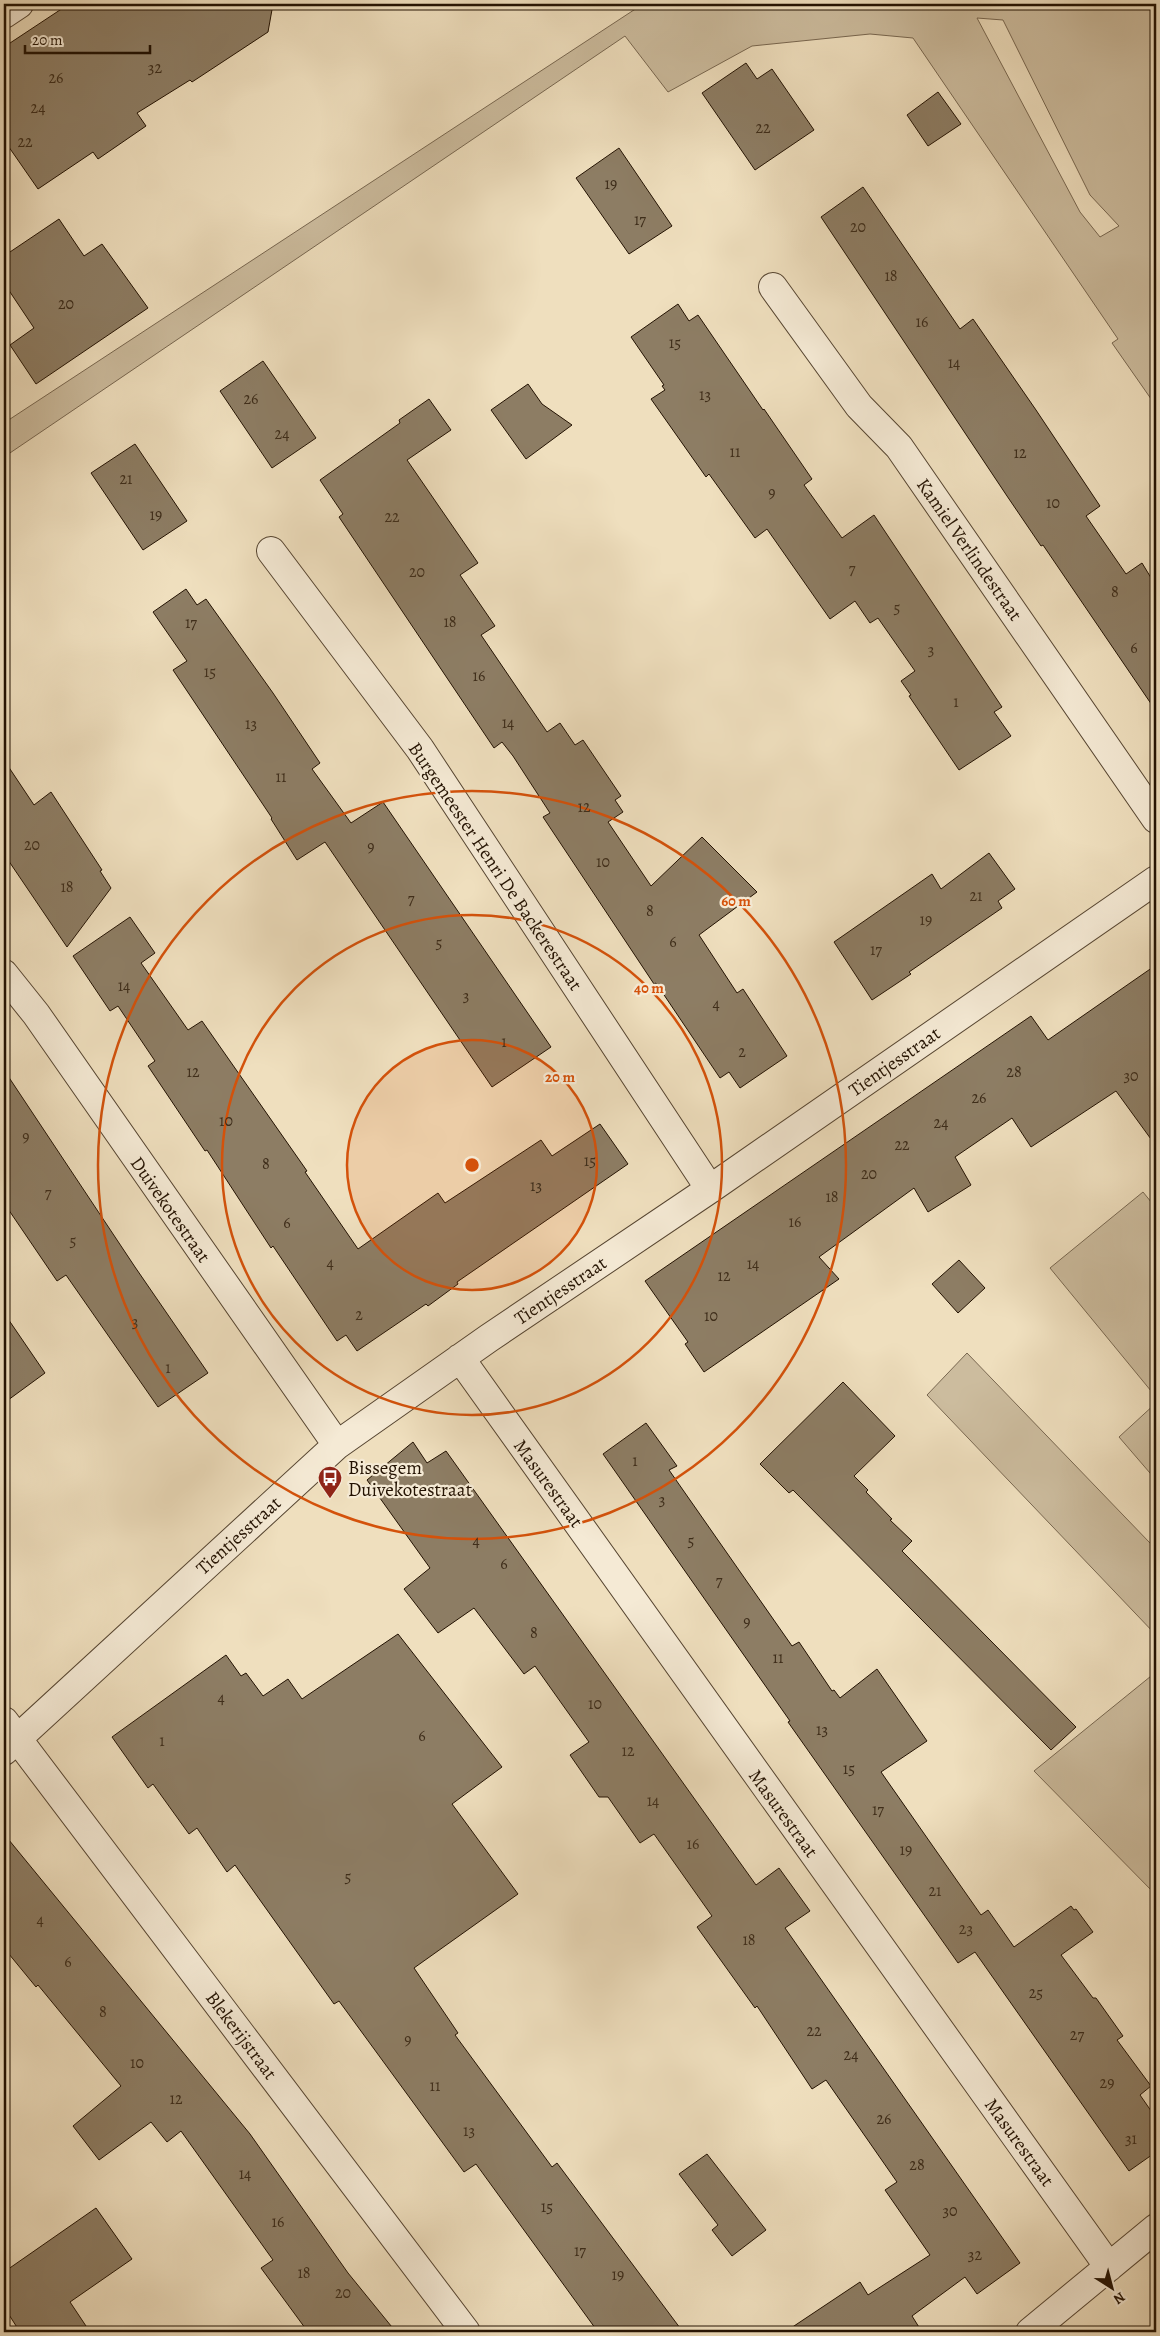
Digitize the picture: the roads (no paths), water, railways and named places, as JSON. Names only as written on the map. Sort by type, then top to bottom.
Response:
[{"type":"street","points":[[4,14],[19,4]]},
{"type":"street","name":"Kamiel Verlindestraat","points":[[773,287],[859,406],[899,447],[1156,819]]},
{"type":"street","name":"Burgemeester Henri De Backerestraat","points":[[271,551],[420,749],[710,1189]]},
{"type":"street","name":"Tientjesstraat","points":[[9,1737],[337,1445],[460,1358],[710,1189],[1156,880]]},
{"type":"street","name":"Duivekotestraat","points":[[4,974],[41,1022],[337,1445]]},
{"type":"street","name":"Masurestraat","points":[[460,1358],[1108,2267]]},
{"type":"street","name":"Blekerijstraat","points":[[9,1737],[466,2332]]},
{"type":"street","points":[[1030,2332],[1156,2228]]},
{"type":"place","name":"Bissegem Duivekotestraat","points":[[330,1499]]}]
